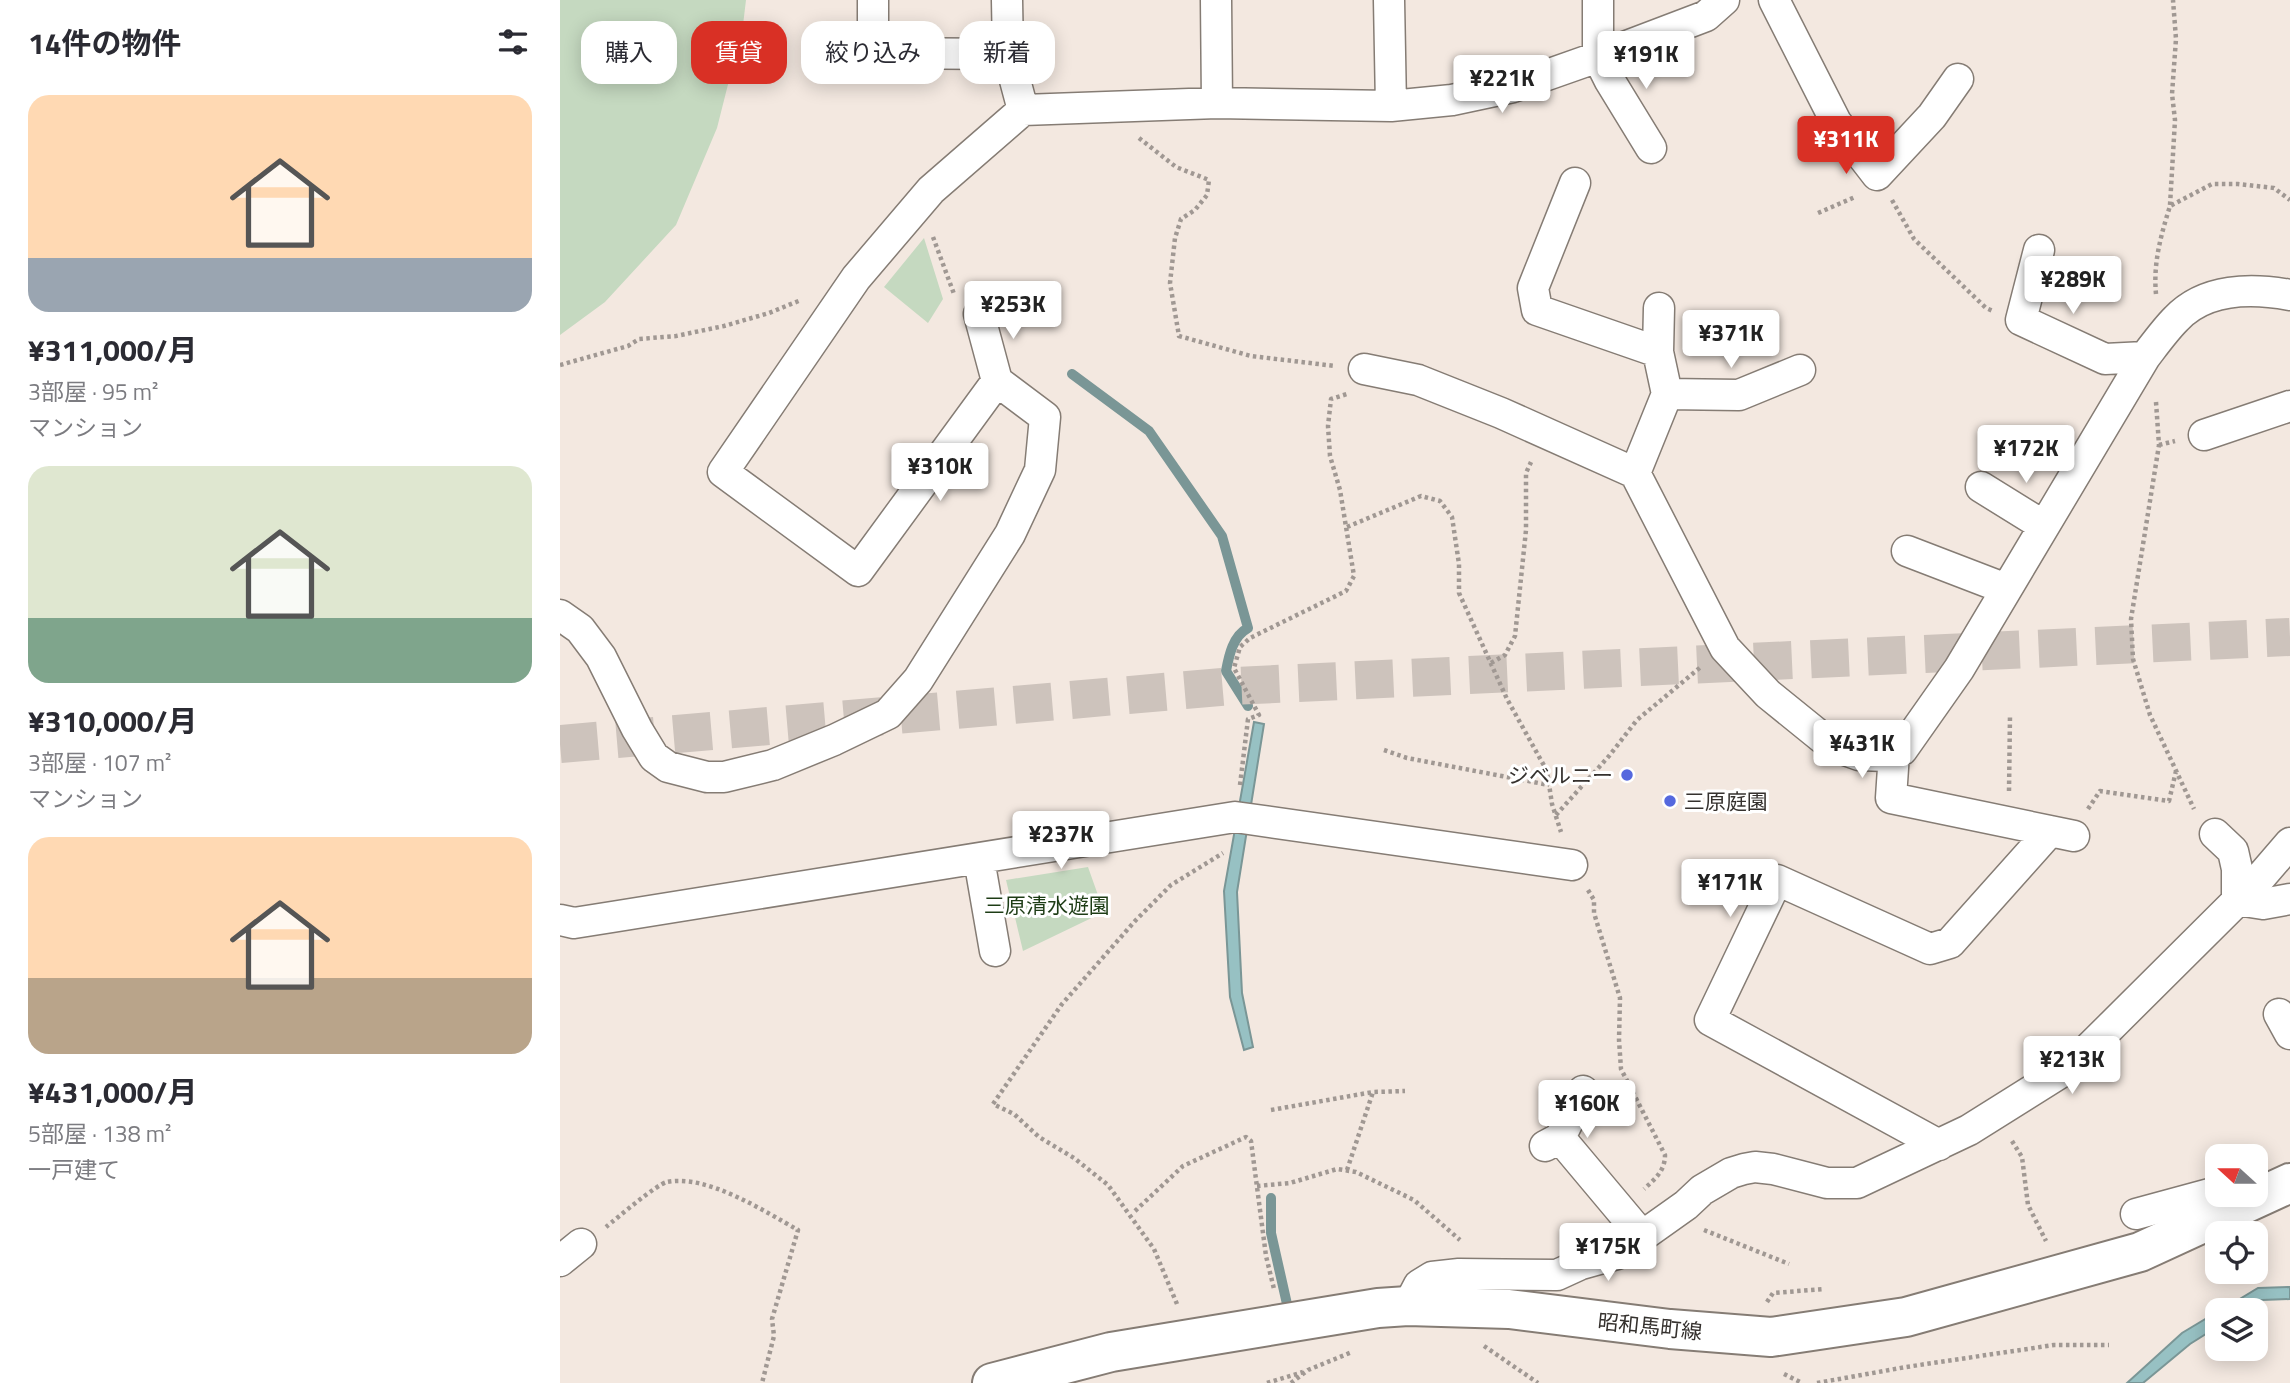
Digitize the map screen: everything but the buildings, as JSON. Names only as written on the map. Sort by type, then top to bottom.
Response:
[{"type":"main road","name":"昭和馬町線","points":[[2268,1188],[2290,1183]]},
{"type":"main road","name":"昭和馬町線","points":[[992,1383],[1111,1352],[1378,1308],[1408,1306],[1509,1310],[1670,1329],[1771,1337],[1906,1317],[2140,1252],[2214,1208]]},
{"type":"street","points":[[873,0],[873,53],[959,54]]},
{"type":"street","points":[[1007,0],[1007,21]]},
{"type":"street","points":[[1216,0],[1217,103]]},
{"type":"street","points":[[1389,0],[1391,106]]},
{"type":"street","points":[[1598,0],[1598,57],[1651,148]]},
{"type":"street","points":[[997,382],[858,571],[723,472],[852,285],[931,190],[1023,110],[1217,103],[1391,106],[1452,100],[1513,87],[1598,57],[1706,16],[1724,0]]},
{"type":"street","points":[[1774,0],[1836,122],[1880,180],[1958,79]]},
{"type":"street","points":[[1016,84],[1023,110]]},
{"type":"street","points":[[1575,183],[1533,288],[1536,310],[1658,352]]},
{"type":"street","points":[[2039,250],[2021,320],[2105,359],[2154,346]]},
{"type":"street","points":[[1364,369],[1418,380],[1634,473],[1725,648],[1768,694],[1831,745],[1859,755],[1887,755],[1902,750],[1959,668],[2154,346],[2178,317],[2196,303],[2215,296],[2254,290],[2290,295]]},
{"type":"street","points":[[1634,473],[1667,394],[1658,352],[1659,308]]},
{"type":"street","points":[[560,615],[580,629],[601,657],[654,757],[668,767],[706,777],[724,777],[761,768],[834,740],[888,714],[918,680],[1010,534],[1040,470],[1045,417],[997,382],[979,314]]},
{"type":"street","points":[[1667,394],[1739,396],[1800,370]]},
{"type":"street","points":[[2204,435],[2290,406]]},
{"type":"street","points":[[1981,487],[2044,526]]},
{"type":"street","points":[[1907,551],[2006,589]]},
{"type":"street","points":[[1894,753],[1891,797],[2062,833]]},
{"type":"street","points":[[560,920],[574,923],[1227,818],[1572,866]]},
{"type":"street","points":[[1939,1145],[1710,1020],[1777,880],[1930,949],[1950,943],[2062,833]]},
{"type":"street","points":[[2215,834],[2233,851],[2237,869],[2237,900]]},
{"type":"street","points":[[1408,1306],[1419,1284],[1432,1277],[1459,1274],[1557,1275],[1581,1264],[1617,1254],[1686,1205],[1702,1190],[1731,1173],[1755,1167],[1828,1183],[1857,1183],[1939,1145],[1996,1114],[2071,1066],[2259,879],[2290,843]]},
{"type":"street","points":[[979,859],[995,951]]},
{"type":"street","points":[[2237,900],[2263,904],[2290,899]]},
{"type":"street","points":[[1583,1091],[1553,1142],[1643,1237]]},
{"type":"street","points":[[2136,1214],[2205,1201]]},
{"type":"path","points":[[2174,0],[2176,39],[2172,94],[2175,120],[2170,206],[2158,245],[2155,278],[2154,346],[2159,445],[2131,620],[2133,659],[2150,715],[2195,811],[2215,834]]},
{"type":"path","points":[[1131,132],[1176,167],[1209,180],[1207,195],[1195,210],[1181,219],[1175,238],[1170,283],[1179,336],[1251,356],[1364,369],[1354,392],[1331,399],[1328,426],[1330,456],[1340,490],[1354,576],[1346,592],[1250,638],[1240,647],[1234,668],[1259,715],[1248,719],[1227,818],[1225,851],[1171,885],[1135,921],[1062,1004],[993,1104],[1014,1114],[1039,1137],[1074,1158],[1108,1185],[1154,1249],[1178,1303],[1167,1308]]},
{"type":"path","points":[[1818,214],[1880,180],[1914,239],[1986,308],[2021,320]]},
{"type":"path","points":[[2170,206],[2212,184],[2274,188],[2290,200]]},
{"type":"path","points":[[921,203],[959,309],[979,314]]},
{"type":"path","points":[[560,365],[628,346],[639,339],[676,336],[735,323],[769,313],[816,293],[852,285]]},
{"type":"path","points":[[1491,663],[1505,655],[1515,636],[1526,530],[1526,473],[1544,432]]},
{"type":"path","points":[[1347,527],[1421,496],[1440,502],[1452,517],[1459,564],[1459,593],[1507,699],[1547,772],[1556,815],[1572,866],[1581,876],[1594,900],[1594,913],[1620,998],[1621,1069],[1665,1155],[1665,1164],[1657,1178],[1640,1194]]},
{"type":"path","points":[[1556,815],[1602,765],[1637,720],[1675,686],[1725,648]]},
{"type":"path","points":[[2008,822],[2010,715]]},
{"type":"path","points":[[1384,750],[1407,758],[1549,785]]},
{"type":"path","points":[[2062,833],[2087,811],[2100,792],[2169,801],[2176,770]]},
{"type":"path","points":[[1347,1170],[1373,1091]]},
{"type":"path","points":[[1271,1110],[1373,1091],[1405,1091]]},
{"type":"path","points":[[1996,1114],[2022,1157],[2028,1205],[2047,1244],[2039,1250]]},
{"type":"path","points":[[1135,1211],[1183,1166],[1246,1137],[1251,1141],[1266,1256],[1282,1324]]},
{"type":"path","points":[[1257,1186],[1290,1183],[1337,1169],[1356,1172],[1414,1200],[1464,1244]]},
{"type":"path","points":[[571,1253],[665,1182],[704,1183],[755,1206],[798,1230],[772,1319],[774,1336],[762,1383]]},
{"type":"path","points":[[1702,1190],[1704,1230],[1789,1264]]},
{"type":"path","points":[[1478,1341],[1538,1383]]},
{"type":"path","points":[[1817,1383],[2054,1345],[2109,1345]]},
{"type":"path","points":[[1267,1383],[1308,1370]]},
{"type":"green space","points":[[560,0],[746,0],[743,21],[691,21],[691,84],[728,84],[717,128],[676,225],[605,302],[560,335]]},
{"type":"green space","points":[[924,238],[943,299],[928,323],[884,287]]},
{"type":"green space","name":"三原清水遊園","points":[[1088,867],[1104,912],[1023,951],[1006,880]]},
{"type":"water","points":[[1254,722],[1264,724],[1237,892],[1242,993],[1253,1047],[1244,1050],[1230,997],[1224,891]]},
{"type":"water","points":[[2290,1287],[2290,1299],[2241,1298],[2258,1288]]},
{"type":"water","points":[[2205,1319],[2205,1335],[2143,1383],[2127,1383],[2182,1333]]},
{"type":"waterway","points":[[1072,374],[1149,431],[1222,536],[1248,628],[1235,641],[1226,671],[1248,706]]},
{"type":"waterway","points":[[1271,1198],[1271,1233],[1287,1304]]},
{"type":"tunnel","points":[[560,744],[1233,686],[2290,637]]},
{"type":"place","name":"ジベルニー","points":[[1627,775]]},
{"type":"place","name":"三原庭園","points":[[1670,801]]}]
